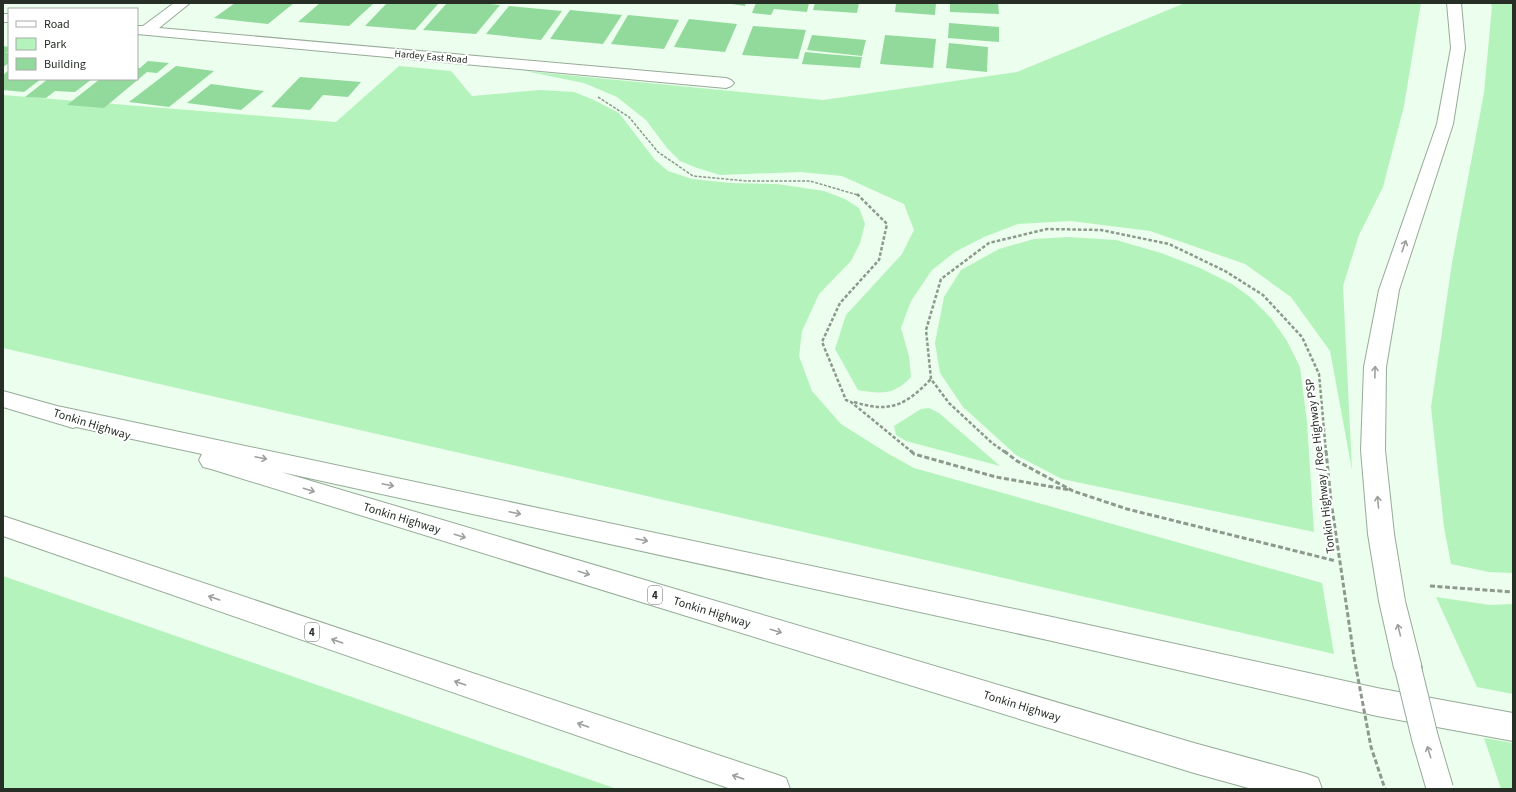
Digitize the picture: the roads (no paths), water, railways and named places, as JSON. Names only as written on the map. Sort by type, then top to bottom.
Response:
[{"type":"main road","points":[[142,30],[183,3]]},
{"type":"main road","points":[[1440,789],[1425,738],[1392,601],[1380,534],[1373,450],[1375,367],[1389,290],[1446,124],[1458,48],[1454,3]]},
{"type":"main road","name":"Hardey East Road","points":[[142,30],[726,83]]},
{"type":"main road","name":"Tonkin Highway","points":[[3,398],[1194,758],[1307,789]]},
{"type":"main road","points":[[58,414],[1036,625],[1377,702],[1513,726]]},
{"type":"main road","name":"4","points":[[3,526],[775,789]]}]
